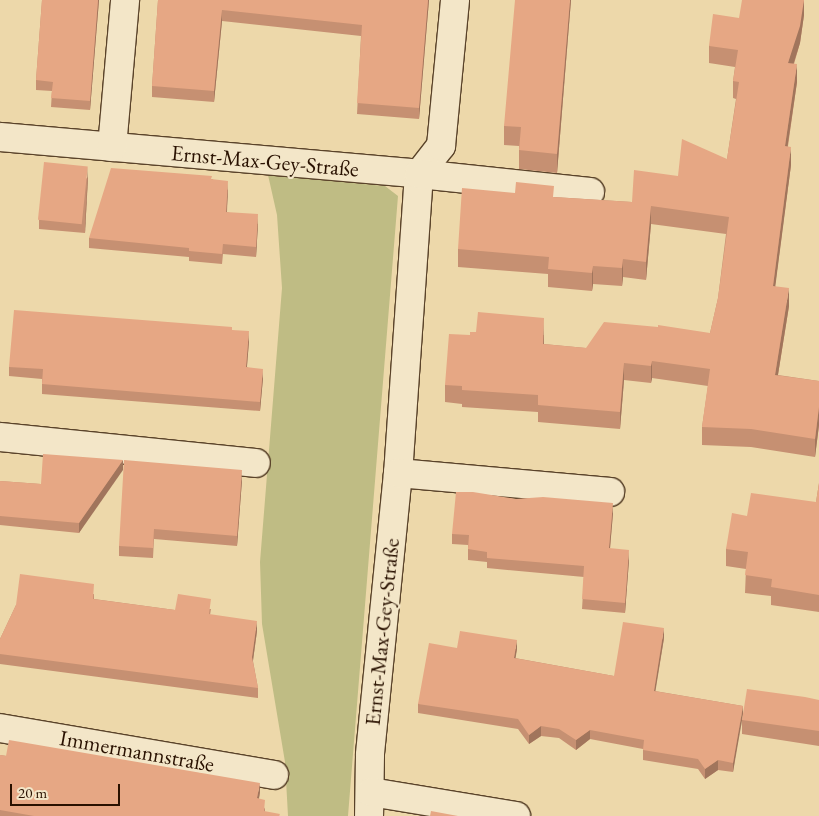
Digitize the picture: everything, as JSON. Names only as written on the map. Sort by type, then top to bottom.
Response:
[{"type":"street","points":[[112,148],[125,0]]},
{"type":"street","points":[[419,174],[441,146],[455,0]]},
{"type":"street","name":"Ernst-Max-Gey-Straße","points":[[0,137],[419,174],[590,192]]},
{"type":"street","name":"Ernst-Max-Gey-Straße","points":[[419,174],[398,473],[370,755],[370,804],[516,816]]},
{"type":"street","points":[[0,437],[256,463]]},
{"type":"street","points":[[398,473],[610,492]]},
{"type":"street","name":"Immermannstraße","points":[[0,728],[274,775]]},
{"type":"shaded area","points":[[268,175],[385,186],[398,196],[348,816],[288,816],[285,762],[262,624],[260,562],[282,288],[277,215]]},
{"type":"building","points":[[42,0],[98,0],[90,101],[51,98],[53,82],[36,80]]},
{"type":"building","points":[[158,0],[428,0],[419,108],[357,103],[362,25],[222,10],[214,91],[152,86]]},
{"type":"building","points":[[515,0],[570,0],[557,154],[519,150],[521,127],[504,126]]},
{"type":"building","points":[[742,0],[804,0],[800,26],[788,63],[797,64],[785,146],[791,147],[773,286],[789,288],[775,375],[819,381],[819,407],[815,439],[751,429],[702,427],[710,369],[652,361],[651,366],[624,363],[620,412],[538,405],[538,395],[462,390],[462,386],[445,385],[449,334],[470,335],[470,332],[476,332],[478,312],[544,318],[543,344],[586,348],[604,322],[658,327],[658,325],[710,333],[718,298],[729,217],[651,206],[646,262],[623,259],[622,268],[593,266],[592,273],[548,269],[549,257],[458,249],[462,188],[515,193],[516,182],[554,186],[553,197],[632,202],[634,170],[678,176],[682,139],[727,159],[739,82],[733,81],[738,50],[709,46],[713,14],[739,18]]},
{"type":"building","points":[[44,162],[88,167],[82,224],[38,220]]},
{"type":"building","points":[[111,168],[212,176],[211,179],[228,181],[226,212],[258,214],[256,247],[223,244],[222,254],[189,251],[189,248],[89,238]]},
{"type":"building","points":[[14,310],[232,327],[232,330],[249,331],[246,367],[263,369],[260,402],[42,384],[43,369],[9,367]]},
{"type":"building","points":[[43,454],[123,460],[79,523],[0,516],[0,481],[41,484]]},
{"type":"building","points":[[124,460],[242,470],[237,536],[154,529],[153,548],[119,546]]},
{"type":"building","points":[[819,483],[819,595],[771,587],[772,579],[745,575],[748,552],[726,549],[732,513],[747,516],[751,493],[816,502]]},
{"type":"building","points":[[456,492],[473,492],[516,499],[543,497],[613,503],[609,548],[629,550],[625,603],[582,599],[584,566],[487,558],[487,552],[468,549],[469,535],[452,534]]},
{"type":"building","points":[[20,574],[94,584],[93,599],[175,610],[178,594],[211,599],[209,614],[257,621],[252,657],[258,688],[0,654],[0,639],[16,605]]},
{"type":"building","points":[[623,622],[664,628],[654,691],[743,706],[733,763],[718,760],[705,769],[698,759],[643,750],[644,740],[590,730],[576,740],[559,729],[541,726],[529,735],[518,719],[418,704],[429,643],[457,648],[460,631],[517,640],[514,658],[614,676]]},
{"type":"building","points":[[747,689],[819,700],[819,731],[742,720]]},
{"type":"building","points":[[9,740],[260,783],[257,798],[265,800],[264,811],[280,814],[279,816],[34,816],[0,810],[0,755],[6,756]]},
{"type":"building","points":[[431,811],[458,816],[430,816]]}]
